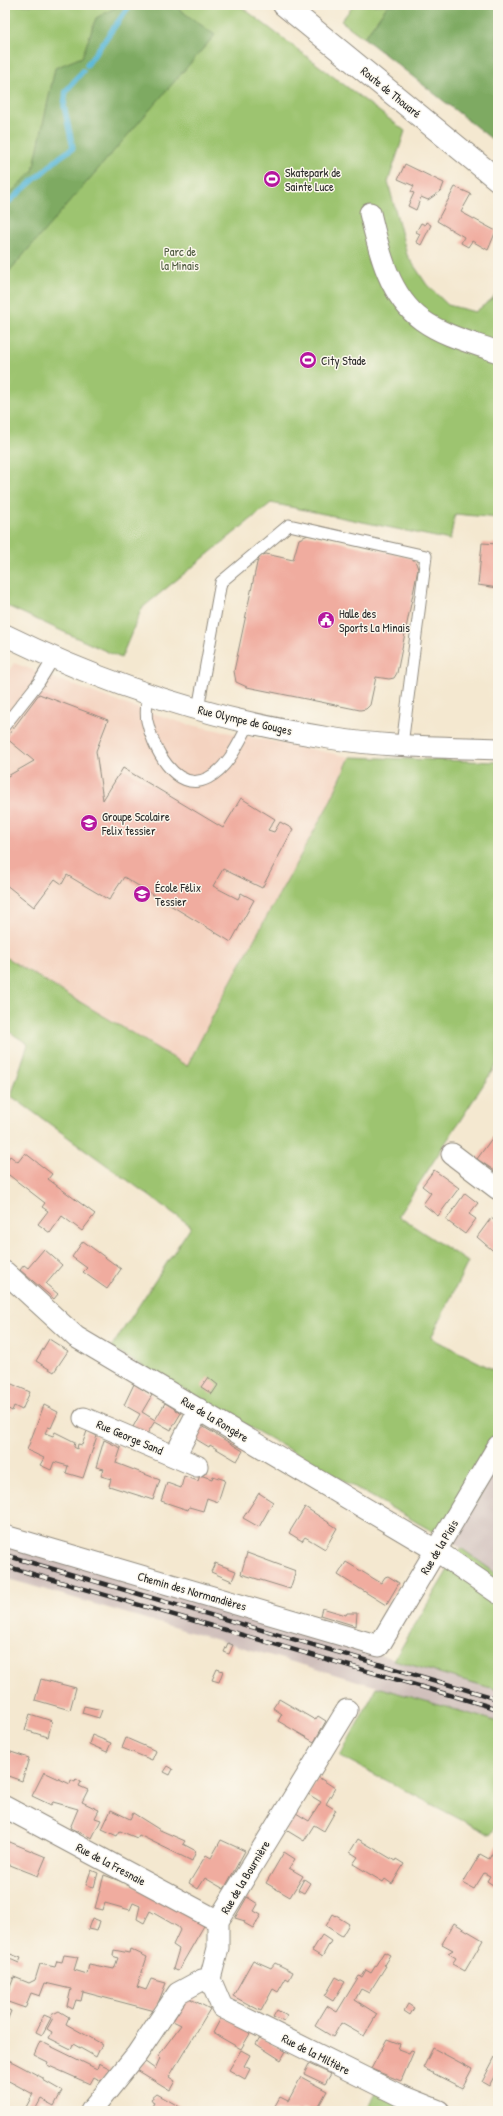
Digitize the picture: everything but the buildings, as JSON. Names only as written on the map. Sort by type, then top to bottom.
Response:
[{"type":"street","name":"Route de Thouaré","points":[[284,5],[498,180]]},
{"type":"street","points":[[370,213],[382,262],[400,297],[422,320],[450,336],[498,352]]},
{"type":"street","name":"Rue Olympe de Gouges","points":[[5,636],[52,659],[148,693],[198,709],[250,722],[330,739],[498,749]]},
{"type":"street","points":[[452,1154],[498,1189]]},
{"type":"street","name":"Rue de la Rongère","points":[[5,1272],[76,1337],[437,1551],[498,1593]]},
{"type":"street","name":"Rue George Sand","points":[[175,1456],[199,1409]]},
{"type":"street","name":"Rue George Sand","points":[[84,1418],[197,1466]]},
{"type":"street","name":"Rue de la Piais","points":[[379,1646],[437,1551],[498,1446]]},
{"type":"street","name":"Chemin des Normandières","points":[[5,1536],[379,1646]]},
{"type":"street","name":"Rue de la Bournière","points":[[210,1979],[218,1948],[218,1921],[347,1710]]},
{"type":"street","name":"Rue de la Fresnaie","points":[[5,1807],[218,1921]]},
{"type":"street","points":[[91,2111],[137,2054],[178,1993],[202,1980],[210,1979]]},
{"type":"street","name":"Rue de la Miltière","points":[[210,1979],[222,2007],[399,2095],[439,2111]]},
{"type":"lane","points":[[198,709],[221,582],[289,525],[426,556],[402,744]]},
{"type":"lane","points":[[5,725],[39,682],[52,659]]},
{"type":"lane","points":[[148,693],[146,719],[156,746],[170,769],[179,776],[188,780],[199,781],[209,778],[229,760],[250,722]]},
{"type":"shaded area","name":"École Félix Tessier","points":[[14,663],[121,703],[186,724],[350,757],[330,802],[229,985],[187,1066],[5,957],[5,676]]},
{"type":"shaded area","points":[[498,1463],[498,1575],[453,1543]]},
{"type":"shaded area","points":[[5,1543],[498,1690],[498,1722],[5,1578]]},
{"type":"green space","name":"Parc de la Minais","points":[[5,5],[239,5],[405,131],[388,182],[407,255],[427,285],[448,305],[475,312],[492,299],[498,290],[498,518],[455,514],[450,540],[271,503],[142,608],[121,658],[5,605]]},
{"type":"green space","points":[[120,5],[173,5],[215,35],[5,276],[5,198],[33,171],[55,68],[82,57],[96,18]]},
{"type":"green space","points":[[354,5],[388,5],[364,38],[341,21]]},
{"type":"green space","points":[[388,5],[498,5],[498,144],[364,38]]},
{"type":"green space","points":[[350,757],[498,762],[498,1062],[398,1216],[468,1262],[431,1338],[498,1372],[498,1463],[453,1543],[111,1348],[191,1226],[11,1096],[28,1044],[5,1029],[5,957],[187,1066],[229,985],[330,802]]},
{"type":"green space","points":[[461,1548],[498,1575],[498,1690],[394,1660]]},
{"type":"green space","points":[[377,1687],[498,1722],[498,1824],[490,1835],[340,1756]]},
{"type":"green space","points":[[379,2087],[432,2111],[366,2111]]},
{"type":"waterway","points":[[87,65],[130,5]]},
{"type":"waterway","points":[[5,205],[60,157],[73,148],[64,106],[66,91],[83,71]]},
{"type":"railway","points":[[5,1555],[498,1699]]},
{"type":"railway","points":[[5,1566],[498,1709]]},
{"type":"place","name":"Skatepark de Sainte Luce","points":[[272,179]]},
{"type":"place","name":"City Stade","points":[[308,360]]},
{"type":"place","name":"Halle des Sports La Minais","points":[[326,620]]},
{"type":"place","name":"Groupe Scolaire Felix tessier","points":[[89,823]]},
{"type":"place","name":"École Félix Tessier","points":[[142,894]]}]
